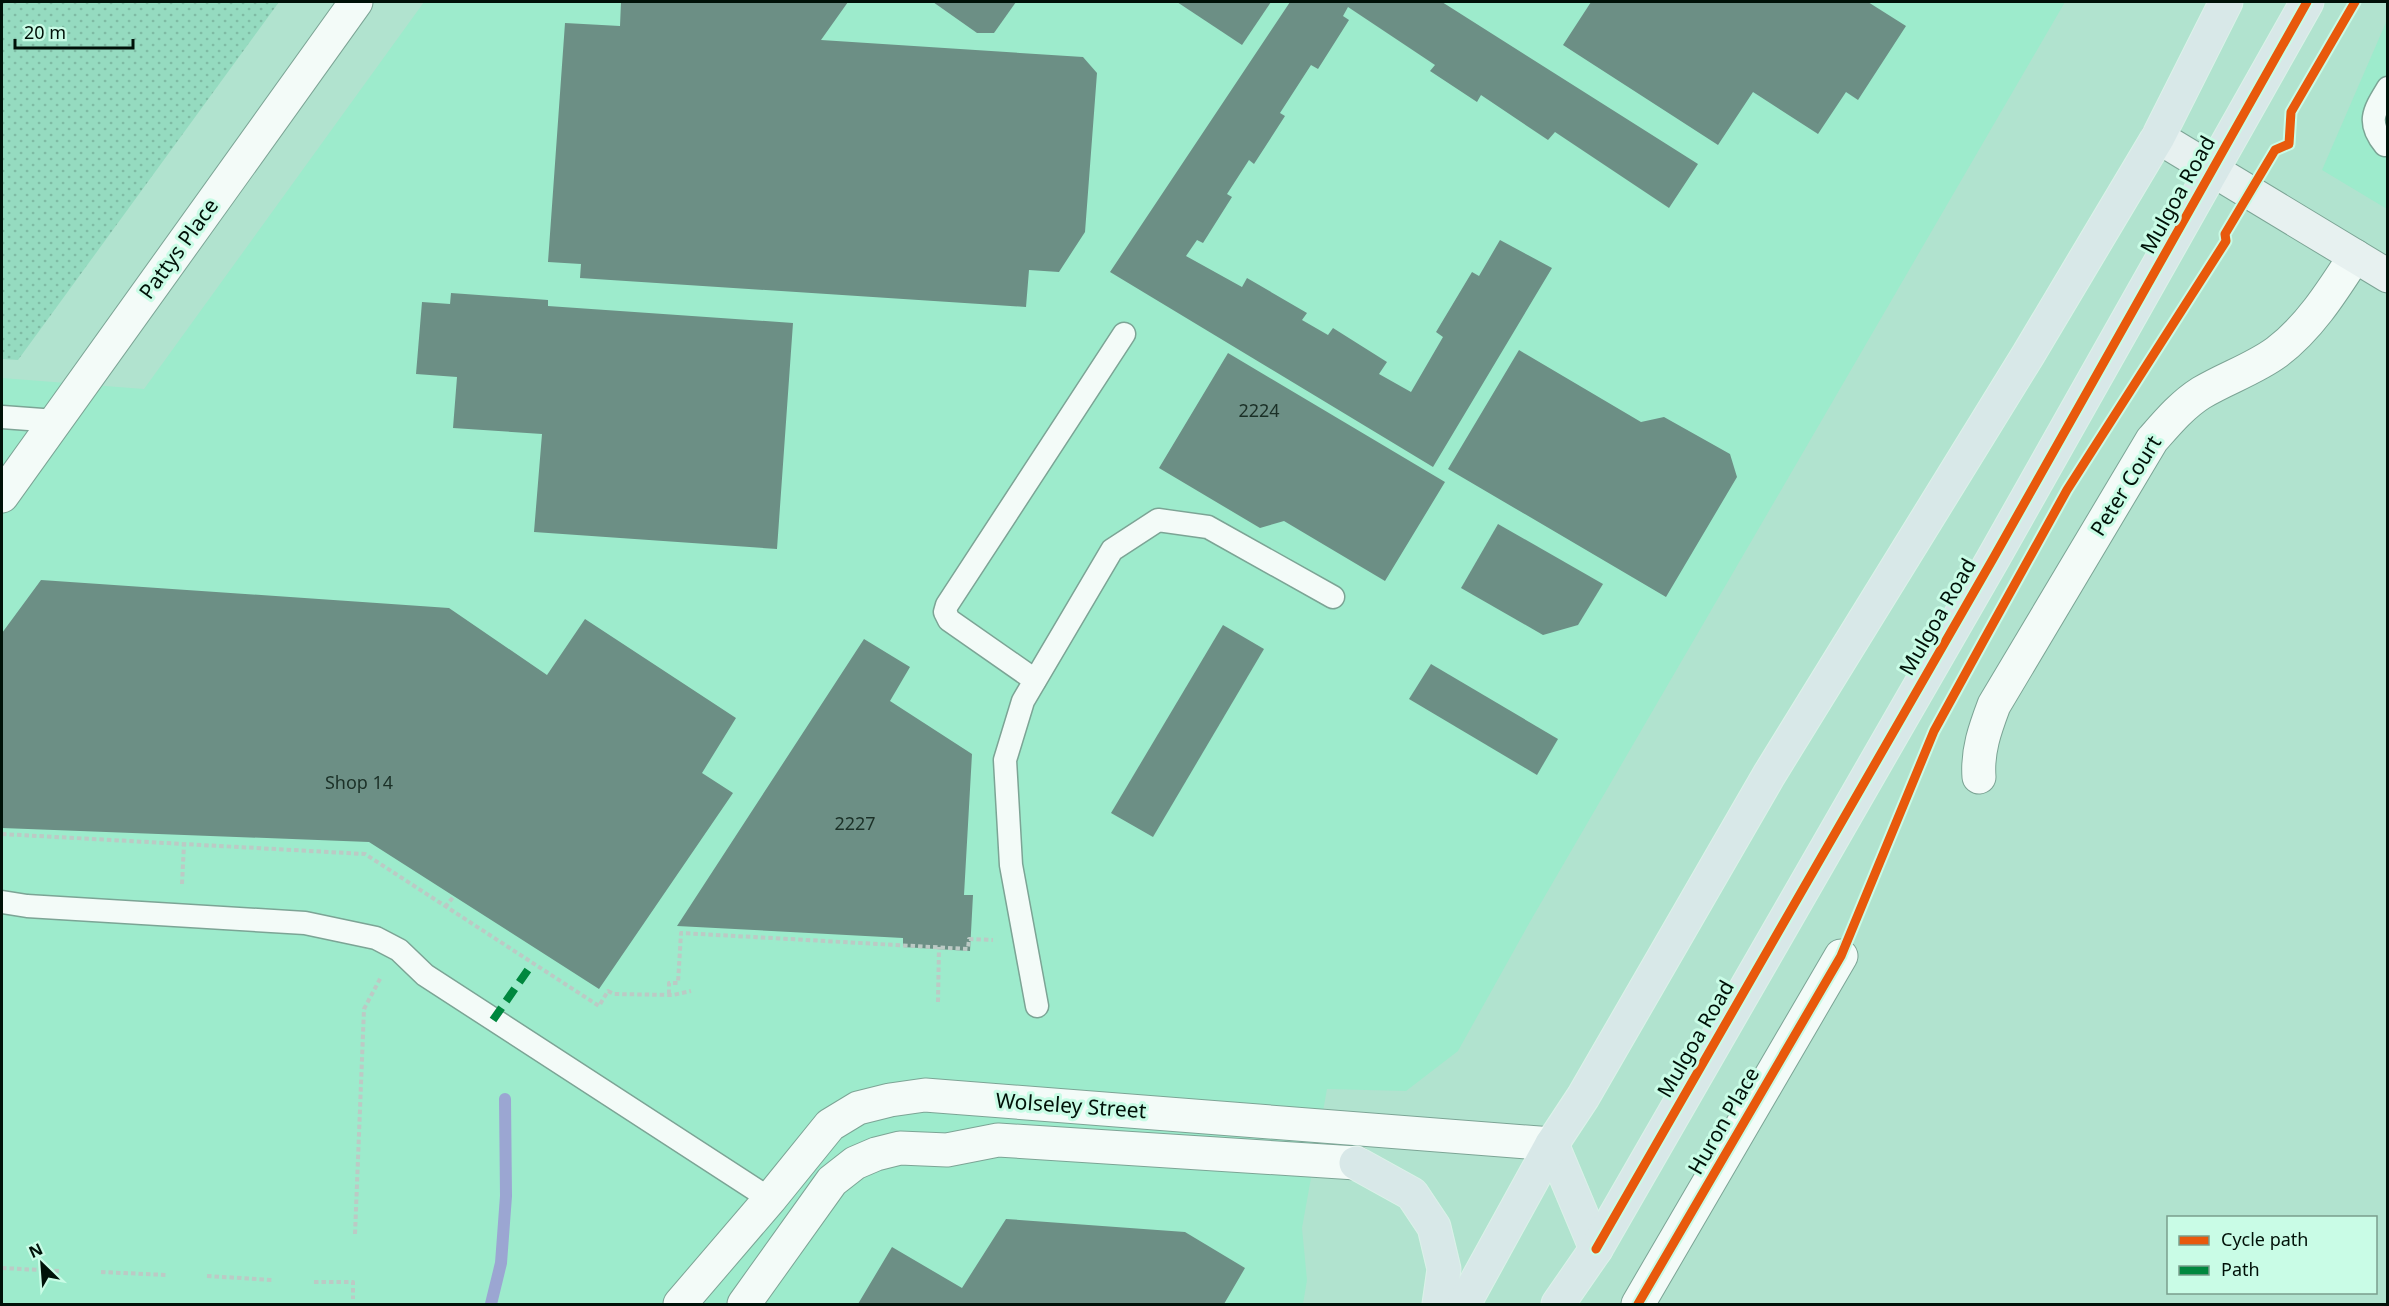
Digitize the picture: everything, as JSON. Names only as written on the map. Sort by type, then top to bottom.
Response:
[{"type":"main road","points":[[1464,1305],[1552,1144],[1583,1097],[1769,775],[2028,355],[2158,137],[2226,2]]},
{"type":"main road","name":"Mulgoa Road","points":[[1558,1305],[1596,1249],[1994,556],[2307,2]]},
{"type":"main road","points":[[1552,1144],[1596,1249]]},
{"type":"main road","points":[[1356,1163],[1412,1194],[1434,1227],[1444,1269],[1439,1305]]},
{"type":"street","name":"Pattys Place","points":[[2,496],[356,2]]},
{"type":"street","points":[[2158,137],[2388,276]]},
{"type":"street","name":"Peter Court","points":[[1979,777],[1978,760],[1983,733],[1994,705],[2152,440],[2183,406],[2200,393],[2244,372],[2277,352],[2325,300],[2355,256]]},
{"type":"street","name":"Huron Place","points":[[1638,1305],[1841,956]]},
{"type":"street","name":"Wolseley Street","points":[[680,1305],[830,1125],[858,1108],[890,1100],[925,1095],[1552,1144]]},
{"type":"street","name":"Wolseley Street","points":[[744,1305],[832,1181],[855,1163],[876,1154],[900,1148],[946,1150],[998,1140],[1356,1163]]},
{"type":"lane","points":[[2385,145],[2375,130],[2373,119],[2375,109],[2388,88]]},
{"type":"lane","points":[[1035,680],[949,620],[945,612],[947,605],[1124,334]]},
{"type":"lane","points":[[2,417],[56,421]]},
{"type":"lane","points":[[1037,1006],[1011,866],[1005,760],[1023,701],[1112,550],[1158,520],[1208,527],[1333,597]]},
{"type":"lane","points":[[2,902],[27,906],[305,923],[376,938],[399,950],[425,975],[770,1199]]},
{"type":"path","points":[[2,834],[364,854],[598,1006],[608,991],[614,994],[669,994],[691,991]]},
{"type":"path","points":[[180,915],[184,844]]},
{"type":"path","points":[[445,907],[454,896]]},
{"type":"path","points":[[669,994],[669,983],[678,983],[681,933],[969,950],[969,939],[1025,942]]},
{"type":"path","points":[[938,1002],[939,947]]},
{"type":"path","points":[[355,1234],[364,1009],[385,968]]},
{"type":"path","points":[[2,1268],[60,1271]]},
{"type":"path","points":[[101,1272],[167,1275]]},
{"type":"path","points":[[207,1276],[273,1280]]},
{"type":"path","points":[[314,1282],[354,1279],[353,1299]]},
{"type":"shaded area","points":[[2,2],[279,2],[18,360],[2,359]]},
{"type":"shaded area","points":[[424,2],[2065,2],[1531,920],[1458,1051],[1406,1091],[1327,1089],[1302,1228],[1307,1280],[1303,1304],[2,1304],[2,378],[144,389]]},
{"type":"shaded area","points":[[2387,20],[2387,209],[2322,170]]},
{"type":"building","points":[[621,2],[848,2],[821,40],[1083,57],[1097,73],[1085,232],[1059,272],[1029,270],[1026,307],[580,278],[581,264],[548,262],[565,23],[620,26]]},
{"type":"building","points":[[933,2],[1016,2],[994,33],[977,33]]},
{"type":"building","points":[[1177,2],[1271,2],[1242,45]]},
{"type":"building","points":[[1290,2],[1442,2],[1698,164],[1669,208],[1555,132],[1548,140],[1481,95],[1477,102],[1430,71],[1435,65],[1348,7],[1343,16],[1349,20],[1318,69],[1311,65],[1280,113],[1285,116],[1254,164],[1249,160],[1227,194],[1232,197],[1203,243],[1197,240],[1186,256],[1242,287],[1247,278],[1307,313],[1302,320],[1328,335],[1333,328],[1387,362],[1379,374],[1411,392],[1443,337],[1436,332],[1472,272],[1479,276],[1500,240],[1552,268],[1433,467],[1110,272]]},
{"type":"building","points":[[1591,2],[1868,2],[1906,26],[1858,100],[1846,92],[1818,134],[1753,92],[1718,145],[1563,45]]},
{"type":"building","points":[[451,293],[548,300],[548,306],[793,323],[777,549],[534,532],[542,434],[453,428],[457,377],[416,374],[422,302],[450,304]]},
{"type":"building","points":[[1519,350],[1641,422],[1664,417],[1730,454],[1737,477],[1666,597],[1448,469]]},
{"type":"building","points":[[1228,353],[1445,482],[1385,581],[1284,521],[1260,528],[1159,468]]},
{"type":"building","points":[[1498,524],[1603,584],[1578,625],[1543,635],[1461,588]]},
{"type":"building","points":[[41,580],[449,608],[547,675],[585,619],[736,718],[702,773],[733,793],[599,989],[369,842],[2,828],[2,633]]},
{"type":"building","points":[[1223,625],[1264,649],[1153,837],[1111,813]]},
{"type":"building","points":[[864,639],[910,667],[890,701],[972,754],[964,895],[973,895],[970,951],[903,947],[903,938],[677,926]]},
{"type":"building","points":[[1431,664],[1558,739],[1537,775],[1409,699]]},
{"type":"building","points":[[1006,1219],[1185,1232],[1245,1268],[1224,1304],[858,1304],[892,1247],[962,1288]]},
{"type":"waterway","points":[[491,1304],[501,1263],[506,1196],[505,1099]]},
{"type":"marked path","points":[[493,1020],[532,964]]},
{"type":"cycle path","points":[[1596,1249],[1994,557],[2307,2]]},
{"type":"cycle path","points":[[1638,1304],[1841,956],[1934,731],[1985,638],[2067,490],[2226,241],[2225,234],[2275,150],[2289,144],[2291,112],[2355,2]]}]
